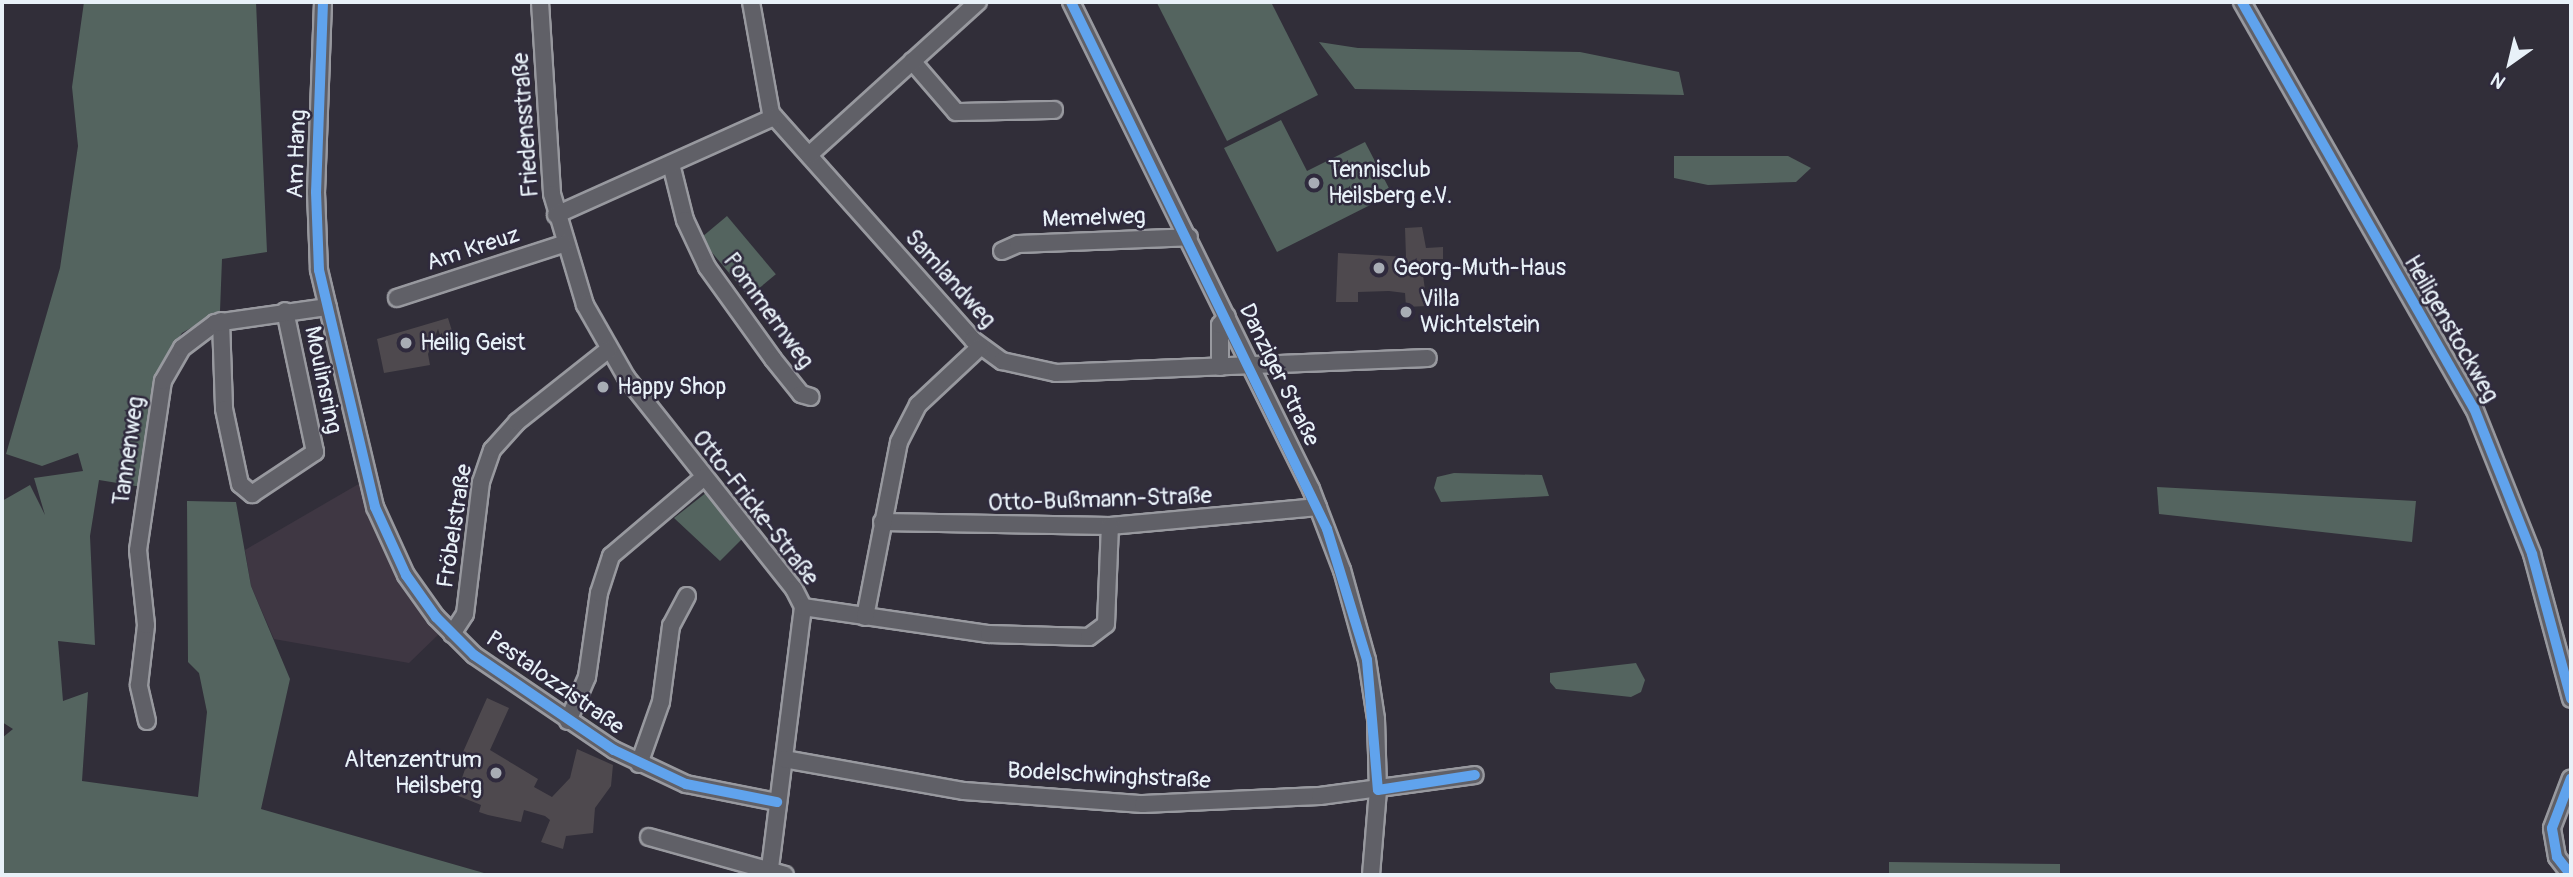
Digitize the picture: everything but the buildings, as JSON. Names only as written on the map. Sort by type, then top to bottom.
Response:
[{"type":"street","name":"Am Hang","points":[[323,2],[316,225],[328,307]]},
{"type":"street","name":"Friedensstraße","points":[[540,2],[555,215],[563,244]]},
{"type":"street","name":"Samlandweg","points":[[751,2],[762,83],[774,117],[980,347],[1013,365],[1056,373],[1428,358]]},
{"type":"street","points":[[809,155],[978,2]]},
{"type":"street","name":"Danziger Straße","points":[[1071,2],[1189,237],[1318,507],[1367,660],[1378,790],[1371,875]]},
{"type":"street","name":"Heiligenstockweg","points":[[2242,2],[2474,408],[2532,554],[2571,699]]},
{"type":"street","points":[[912,61],[956,112],[1054,110]]},
{"type":"street","points":[[555,215],[774,117]]},
{"type":"street","name":"Pommernweg","points":[[671,164],[685,220],[707,267],[801,394],[811,397]]},
{"type":"street","name":"Memelweg","points":[[1002,251],[1018,244],[1189,237]]},
{"type":"street","name":"Am Kreuz","points":[[397,298],[563,244]]},
{"type":"street","name":"Otto-Fricke-Straße","points":[[563,244],[608,350],[803,607],[777,802],[777,873]]},
{"type":"street","name":"Tannenweg","points":[[147,721],[139,685],[146,625],[138,550],[160,390],[182,348],[221,321],[328,307]]},
{"type":"street","name":"Pestalozzistraße","points":[[328,307],[379,520],[418,594],[452,634],[568,721],[639,764],[701,788],[777,802]]},
{"type":"street","name":"Moulinsring","points":[[221,321],[224,409],[240,484],[252,494],[315,452],[285,311]]},
{"type":"street","points":[[1220,367],[1220,325],[1227,316]]},
{"type":"street","points":[[865,617],[894,457],[913,412],[980,347]]},
{"type":"street","name":"Fröbelstraße","points":[[452,634],[465,614],[481,482],[492,450],[517,422],[608,350]]},
{"type":"street","points":[[568,721],[584,687],[601,582],[611,556],[704,477]]},
{"type":"street","name":"Otto-Bußmann-Straße","points":[[882,522],[1110,526],[1318,507]]},
{"type":"street","points":[[803,607],[1007,635],[1096,635],[1108,617],[1110,526]]},
{"type":"street","points":[[639,764],[661,702],[670,626],[687,596]]},
{"type":"street","name":"Bodelschwinghstraße","points":[[784,759],[941,788],[1098,802],[1224,804],[1378,790],[1475,775]]},
{"type":"street","points":[[2569,874],[2557,857],[2552,828],[2571,778]]},
{"type":"street","points":[[649,837],[777,873]]},
{"type":"shaded area","points":[[84,2],[256,2],[267,252],[222,259],[220,311],[182,333],[161,364],[150,409],[142,487],[99,480],[90,536],[95,645],[58,641],[63,701],[88,692],[82,781],[198,797],[207,712],[199,673],[188,662],[187,501],[236,502],[251,586],[290,679],[261,809],[491,875],[2,875],[2,738],[13,729],[2,722],[2,501],[30,485],[45,515],[34,478],[83,471],[78,453],[42,466],[6,454],[60,268],[78,146],[72,87]]},
{"type":"shaded area","points":[[1271,2],[1318,95],[1227,141],[1157,3]]},
{"type":"shaded area","points":[[1319,42],[1358,48],[1580,52],[1679,72],[1684,95],[1355,89]]},
{"type":"shaded area","name":"Tennisclub Heilsberg e.V.","points":[[1281,120],[1307,171],[1365,142],[1392,194],[1277,252],[1224,148]]},
{"type":"shaded area","points":[[1674,156],[1788,156],[1811,168],[1796,182],[1708,185],[1674,178]]},
{"type":"shaded area","points":[[727,216],[776,274],[749,297],[700,238]]},
{"type":"shaded area","points":[[1454,473],[1542,475],[1549,496],[1441,502],[1434,488],[1437,477]]},
{"type":"shaded area","points":[[362,482],[441,632],[409,663],[274,639],[251,586],[245,550]]},
{"type":"shaded area","points":[[2157,487],[2416,501],[2412,542],[2159,514]]},
{"type":"shaded area","points":[[707,492],[743,538],[720,561],[674,518]]},
{"type":"shaded area","points":[[1636,663],[1645,680],[1641,692],[1631,697],[1556,689],[1550,682],[1550,673]]},
{"type":"shaded area","points":[[1889,862],[2060,864],[2060,875],[1889,875]]},
{"type":"cycle path","points":[[323,2],[316,192],[319,270],[375,507],[406,575],[436,617],[474,655],[614,750],[686,784],[777,802]]},
{"type":"cycle path","points":[[1071,2],[1327,529],[1367,660],[1378,790],[1475,775]]},
{"type":"cycle path","points":[[2242,2],[2474,408],[2532,554],[2571,699]]},
{"type":"cycle path","points":[[2571,778],[2552,828],[2557,857],[2571,875]]},
{"type":"place","name":"Tennisclub Heilsberg e.V.","points":[[1314,183]]},
{"type":"place","name":"Georg-Muth-Haus","points":[[1379,268]]},
{"type":"place","name":"Villa Wichtelstein","points":[[1406,312]]},
{"type":"place","name":"Heilig Geist","points":[[406,343]]},
{"type":"place","name":"Happy Shop","points":[[603,387]]},
{"type":"place","name":"Altenzentrum Heilsberg","points":[[496,773]]}]
